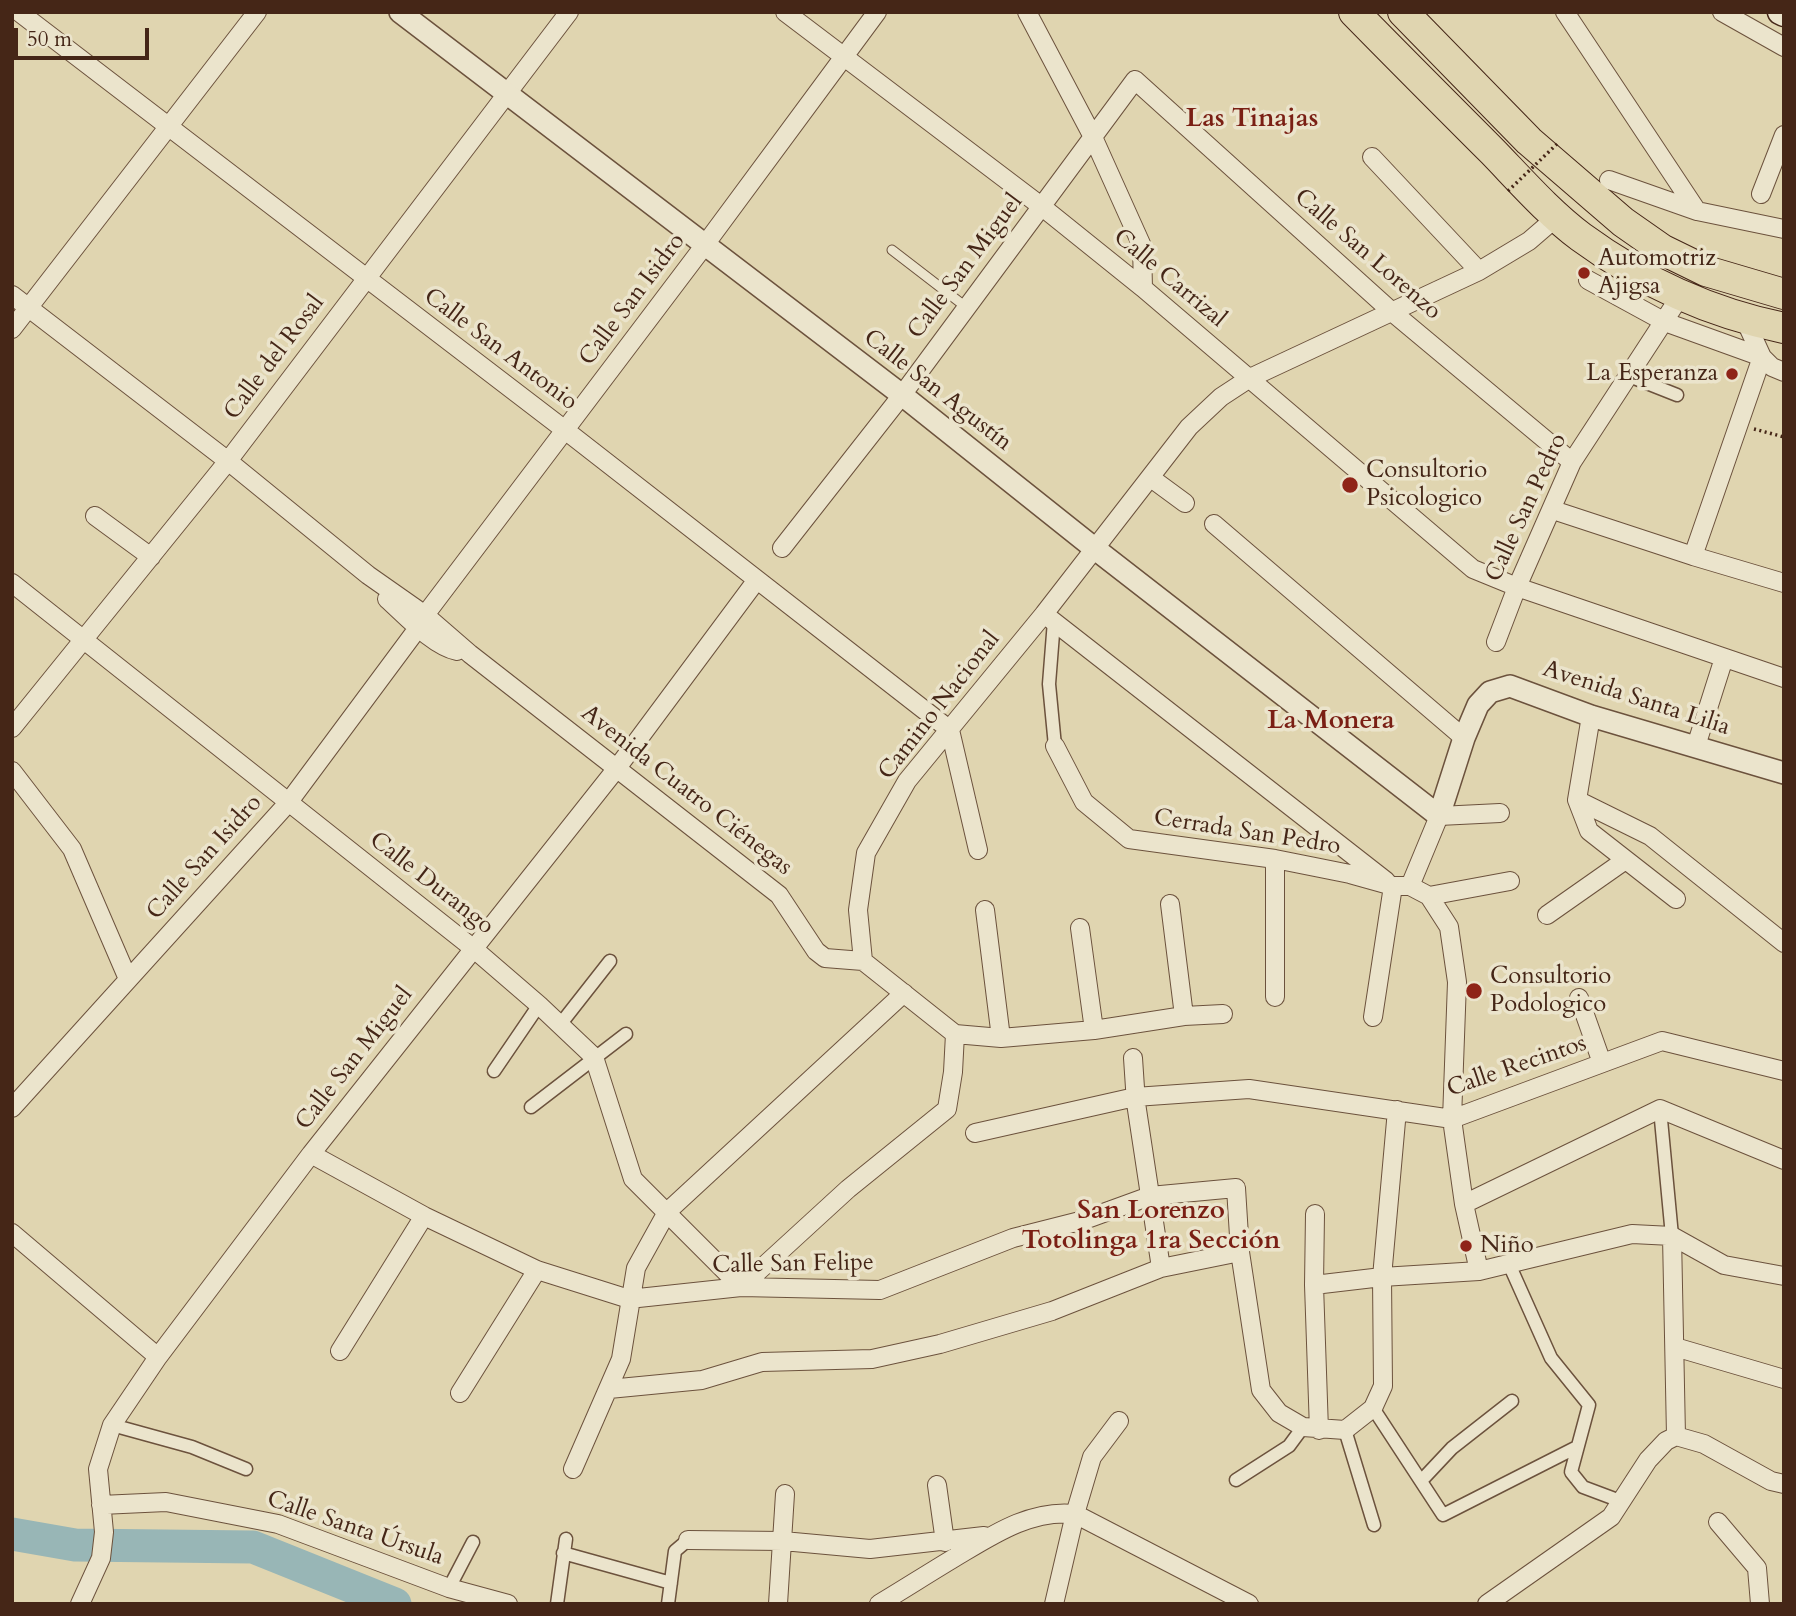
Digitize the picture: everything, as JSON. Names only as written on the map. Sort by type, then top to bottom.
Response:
[{"type":"highway","points":[[1354,12],[1581,236],[1681,295],[1745,320],[1784,328]]},
{"type":"highway","points":[[1403,12],[1529,141],[1623,222],[1663,250],[1706,271],[1784,294]]},
{"type":"street","name":"Calle San Antonio","points":[[19,12],[565,430],[950,730]]},
{"type":"street","points":[[12,329],[257,12]]},
{"type":"street","name":"Calle San Agustín","points":[[400,12],[902,395],[1439,816]]},
{"type":"street","name":"Calle del Rosal","points":[[12,728],[86,640],[228,461],[569,12]]},
{"type":"street","name":"Calle Carrizal","points":[[785,12],[1041,206],[1143,288],[1473,569],[1517,587],[1784,678]]},
{"type":"street","name":"Calle San Isidro","points":[[12,1108],[288,803],[877,12]]},
{"type":"street","points":[[1027,12],[1093,137],[1142,246],[1143,288]]},
{"type":"street","points":[[1566,12],[1696,211]]},
{"type":"street","points":[[1722,12],[1784,47]]},
{"type":"street","name":"Calle San Miguel","points":[[782,548],[902,395],[1135,80]]},
{"type":"street","name":"Calle San Lorenzo","points":[[1135,80],[1391,311],[1572,462]]},
{"type":"street","points":[[1761,194],[1784,135]]},
{"type":"street","points":[[1372,157],[1479,271]]},
{"type":"street","points":[[1609,180],[1696,211],[1784,229]]},
{"type":"street","name":"Camino Nacional","points":[[863,961],[858,910],[866,853],[907,781],[1049,617],[1094,548],[1189,427],[1221,397],[1250,378],[1479,271],[1529,242],[1558,216]]},
{"type":"street","points":[[1588,280],[1665,322],[1762,357]]},
{"type":"street","name":"Avenida Cuatro Ciénegas","points":[[12,295],[228,461],[422,621],[470,654],[779,895],[816,951],[825,958],[863,961]]},
{"type":"street","name":"Calle San Pedro","points":[[1496,642],[1572,462],[1681,295]]},
{"type":"street","points":[[1745,320],[1762,357],[1772,367],[1784,372]]},
{"type":"street","points":[[1693,556],[1762,357]]},
{"type":"street","points":[[1629,376],[1676,395]]},
{"type":"street","points":[[1151,478],[1185,503]]},
{"type":"street","points":[[1553,510],[1784,583]]},
{"type":"street","points":[[95,516],[151,557]]},
{"type":"street","points":[[1214,524],[1464,738],[1439,816],[1401,886],[1373,1017]]},
{"type":"street","name":"Calle San Miguel","points":[[80,1604],[101,1558],[104,1532],[99,1469],[112,1425],[158,1357],[312,1154],[617,768],[756,581]]},
{"type":"street","name":"Calle Durango","points":[[12,583],[474,949],[594,1057]]},
{"type":"street","points":[[1049,617],[1401,886],[1429,896],[1510,881]]},
{"type":"street","name":"Cerrada San Pedro","points":[[1049,617],[1049,684],[1055,746],[1084,803],[1129,839],[1275,859],[1401,886]]},
{"type":"street","points":[[1696,746],[1724,658]]},
{"type":"street","name":"Avenida Santa Lilia","points":[[1464,738],[1478,705],[1490,692],[1510,686],[1591,716],[1784,773]]},
{"type":"street","points":[[1591,716],[1577,800],[1589,831],[1676,900]]},
{"type":"street","points":[[950,730],[978,850]]},
{"type":"street","points":[[12,771],[72,849],[128,979]]},
{"type":"street","points":[[1577,800],[1650,836],[1784,943]]},
{"type":"street","points":[[1439,816],[1500,813]]},
{"type":"street","points":[[1275,859],[1275,997]]},
{"type":"street","points":[[1547,915],[1624,861]]},
{"type":"street","points":[[1429,896],[1449,927],[1457,982],[1452,1119],[1464,1205],[1479,1271]]},
{"type":"street","points":[[1170,904],[1184,1016]]},
{"type":"street","points":[[985,910],[1001,1038]]},
{"type":"street","points":[[1080,928],[1094,1030]]},
{"type":"street","points":[[559,1026],[610,961]]},
{"type":"street","points":[[863,961],[955,1034],[1001,1038],[1094,1030],[1184,1016],[1223,1014]]},
{"type":"street","points":[[573,1469],[621,1359],[636,1268],[667,1212],[904,993]]},
{"type":"street","points":[[1579,998],[1602,1063]]},
{"type":"street","points":[[494,1071],[539,1005]]},
{"type":"street","points":[[531,1107],[626,1034]]},
{"type":"street","points":[[594,1057],[633,1179],[741,1287],[848,1189],[947,1109],[955,1034]]},
{"type":"street","name":"Calle Recintos","points":[[975,1133],[1135,1097],[1250,1089],[1452,1119],[1662,1041],[1784,1070]]},
{"type":"street","points":[[1133,1058],[1135,1097],[1161,1268]]},
{"type":"street","points":[[1464,1205],[1660,1109],[1784,1160]]},
{"type":"street","points":[[1660,1109],[1672,1236],[1676,1436]]},
{"type":"street","points":[[609,1390],[702,1380],[762,1362],[872,1359],[940,1344],[1052,1311],[1161,1268],[1240,1251],[1261,1390],[1279,1413],[1311,1428],[1345,1430],[1373,1408],[1383,1386],[1382,1278],[1397,1110]]},
{"type":"street","points":[[312,1154],[424,1216],[537,1270],[629,1300]]},
{"type":"street","name":"Calle San Felipe","points":[[629,1300],[741,1287],[880,1290],[1013,1238],[1084,1220],[1150,1196],[1236,1188],[1240,1251]]},
{"type":"street","points":[[1236,1480],[1289,1446],[1311,1428],[1315,1214]]},
{"type":"street","points":[[340,1351],[424,1216]]},
{"type":"street","points":[[12,1233],[158,1357]]},
{"type":"street","points":[[1314,1285],[1479,1271],[1632,1234],[1672,1236],[1724,1265],[1784,1276]]},
{"type":"street","points":[[1509,1264],[1551,1358],[1588,1405],[1571,1472],[1583,1487],[1623,1502]]},
{"type":"street","points":[[460,1393],[537,1270]]},
{"type":"street","points":[[1675,1347],[1784,1379]]},
{"type":"street","points":[[1421,1481],[1452,1448],[1512,1401]]},
{"type":"street","points":[[1373,1408],[1443,1515],[1577,1447]]},
{"type":"street","points":[[1054,1604],[1075,1514],[1092,1457],[1119,1420]]},
{"type":"street","points":[[112,1425],[192,1447],[246,1469]]},
{"type":"street","points":[[1345,1430],[1374,1525]]},
{"type":"street","points":[[1487,1604],[1611,1517],[1648,1460],[1666,1441],[1676,1436],[1704,1444],[1771,1481],[1784,1484]]},
{"type":"street","points":[[937,1485],[945,1542]]},
{"type":"street","points":[[778,1604],[785,1494]]},
{"type":"street","name":"Calle Santa Úrsula","points":[[101,1505],[166,1502],[278,1524],[449,1588],[508,1604]]},
{"type":"street","points":[[879,1604],[993,1535],[1026,1520],[1057,1512],[1075,1514],[1249,1604]]},
{"type":"street","points":[[1718,1522],[1757,1568],[1760,1604]]},
{"type":"street","points":[[668,1601],[676,1551],[688,1540],[783,1541],[870,1549],[993,1535]]},
{"type":"street","points":[[556,1604],[566,1539]]},
{"type":"street","points":[[449,1588],[473,1542]]},
{"type":"street","points":[[563,1553],[671,1583]]},
{"type":"lane","points":[[892,250],[966,307]]},
{"type":"path","points":[[1508,191],[1558,143]]},
{"type":"path","points":[[1738,425],[1784,437]]},
{"type":"waterway","points":[[12,1534],[75,1545],[253,1547],[395,1604]]},
{"type":"place","name":"Automotriz Ajigsa","points":[[1584,273]]},
{"type":"place","name":"La Esperanza","points":[[1732,374]]},
{"type":"place","name":"Consultorio Psicologico","points":[[1350,485]]},
{"type":"place","name":"Consultorio Podologico","points":[[1474,991]]},
{"type":"place","name":"Niño","points":[[1466,1246]]},
{"type":"district","name":"Las Tinajas","points":[[1252,120]]},
{"type":"district","name":"La Monera","points":[[1331,722]]},
{"type":"district","name":"San Lorenzo Totolinga 1ra Sección","points":[[1151,1227]]}]
